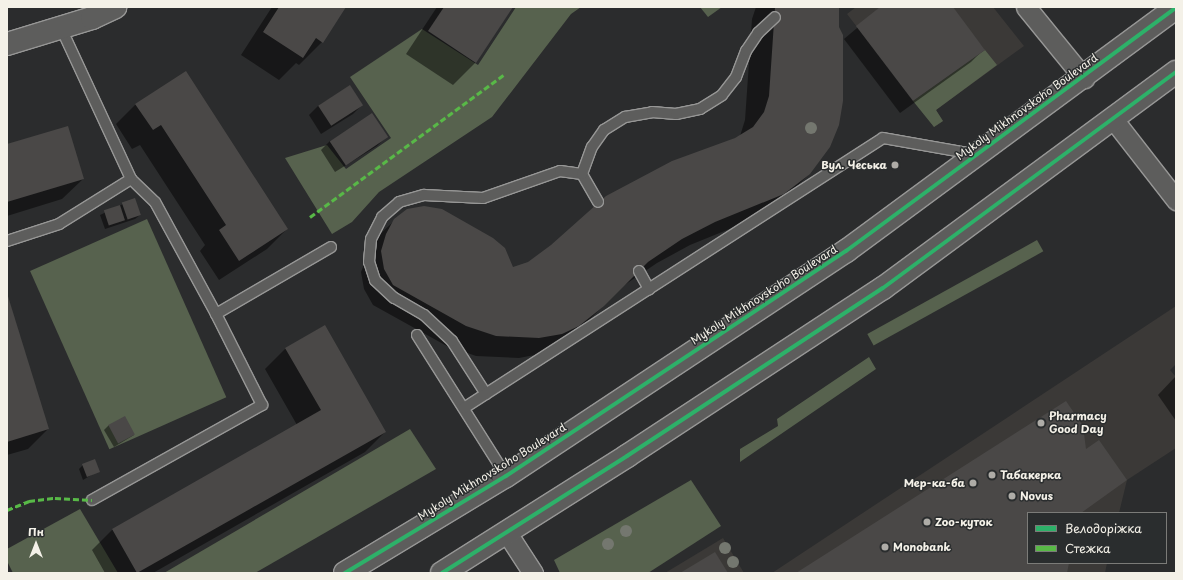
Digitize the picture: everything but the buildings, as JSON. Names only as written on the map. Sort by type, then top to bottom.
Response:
[{"type":"main road","points":[[7,44],[61,28],[116,7]]},
{"type":"main road","name":"Mykoly Mikhnovskoho Boulevard","points":[[345,573],[506,476],[846,251],[1084,78],[1176,8]]},
{"type":"main road","points":[[442,573],[507,533],[883,288],[1176,72]]},
{"type":"street","points":[[1026,7],[1084,78]]},
{"type":"street","points":[[1113,119],[1176,200]]},
{"type":"street","points":[[507,533],[533,573]]},
{"type":"lane","points":[[582,174],[596,141],[604,130],[625,117],[652,112],[676,114],[694,110],[722,95],[736,77],[750,45],[774,17]]},
{"type":"lane","points":[[61,28],[131,179],[155,202],[216,314],[262,406],[92,500]]},
{"type":"lane","points":[[464,408],[883,138],[977,155]]},
{"type":"lane","points":[[486,394],[452,341],[424,316],[394,298],[375,280],[369,262],[371,239],[382,217],[399,202],[424,195],[483,198],[560,171],[582,174]]},
{"type":"lane","points":[[582,174],[598,202]]},
{"type":"lane","points":[[7,241],[59,224],[131,179]]},
{"type":"lane","points":[[216,314],[331,247]]},
{"type":"lane","points":[[639,271],[648,289]]},
{"type":"lane","points":[[417,335],[506,476]]},
{"type":"shaded area","points":[[856,7],[993,7],[1024,46],[936,110],[943,121],[934,127],[847,14]]},
{"type":"shaded area","points":[[1176,306],[1176,364],[1170,370],[1176,377],[1176,448],[1127,480],[1119,512],[1027,512],[1027,564],[1107,564],[1105,573],[772,573]]},
{"type":"shaded area","points":[[723,538],[744,573],[665,573]]},
{"type":"green space","points":[[516,7],[581,7],[571,14],[492,117],[379,192],[352,222],[332,234],[285,158],[327,145],[346,169],[391,138],[350,77],[422,29],[478,65]]},
{"type":"green space","points":[[700,7],[722,7],[708,17]]},
{"type":"green space","points":[[985,50],[997,65],[936,110],[943,121],[934,127],[913,101]]},
{"type":"green space","points":[[147,219],[226,397],[109,449],[30,271]]},
{"type":"green space","points":[[1037,240],[1043,251],[874,345],[867,334]]},
{"type":"green space","points":[[869,357],[876,369],[740,462],[740,449],[778,426],[777,419]]},
{"type":"green space","points":[[410,429],[436,469],[255,573],[164,573]]},
{"type":"green space","points":[[691,480],[721,526],[648,573],[560,573],[554,560]]},
{"type":"green space","points":[[80,509],[118,573],[13,573],[7,561],[7,549]]},
{"type":"marked path","points":[[310,217],[503,75]]},
{"type":"marked path","points":[[7,510],[29,501],[55,498],[92,500]]},
{"type":"cycle path","points":[[345,573],[506,476],[846,251],[1176,8]]},
{"type":"cycle path","points":[[442,573],[627,456],[883,288],[1176,72]]},
{"type":"place","name":"Вул. Чеська","points":[[895,165]]},
{"type":"place","name":"Pharmacy Good Day","points":[[1041,423]]},
{"type":"place","name":"Табакерка","points":[[992,475]]},
{"type":"place","name":"Мер-ка-ба","points":[[973,483]]},
{"type":"place","name":"Novus","points":[[1012,496]]},
{"type":"place","name":"Zoo-куток","points":[[927,522]]},
{"type":"place","name":"Monobank","points":[[885,547]]}]
